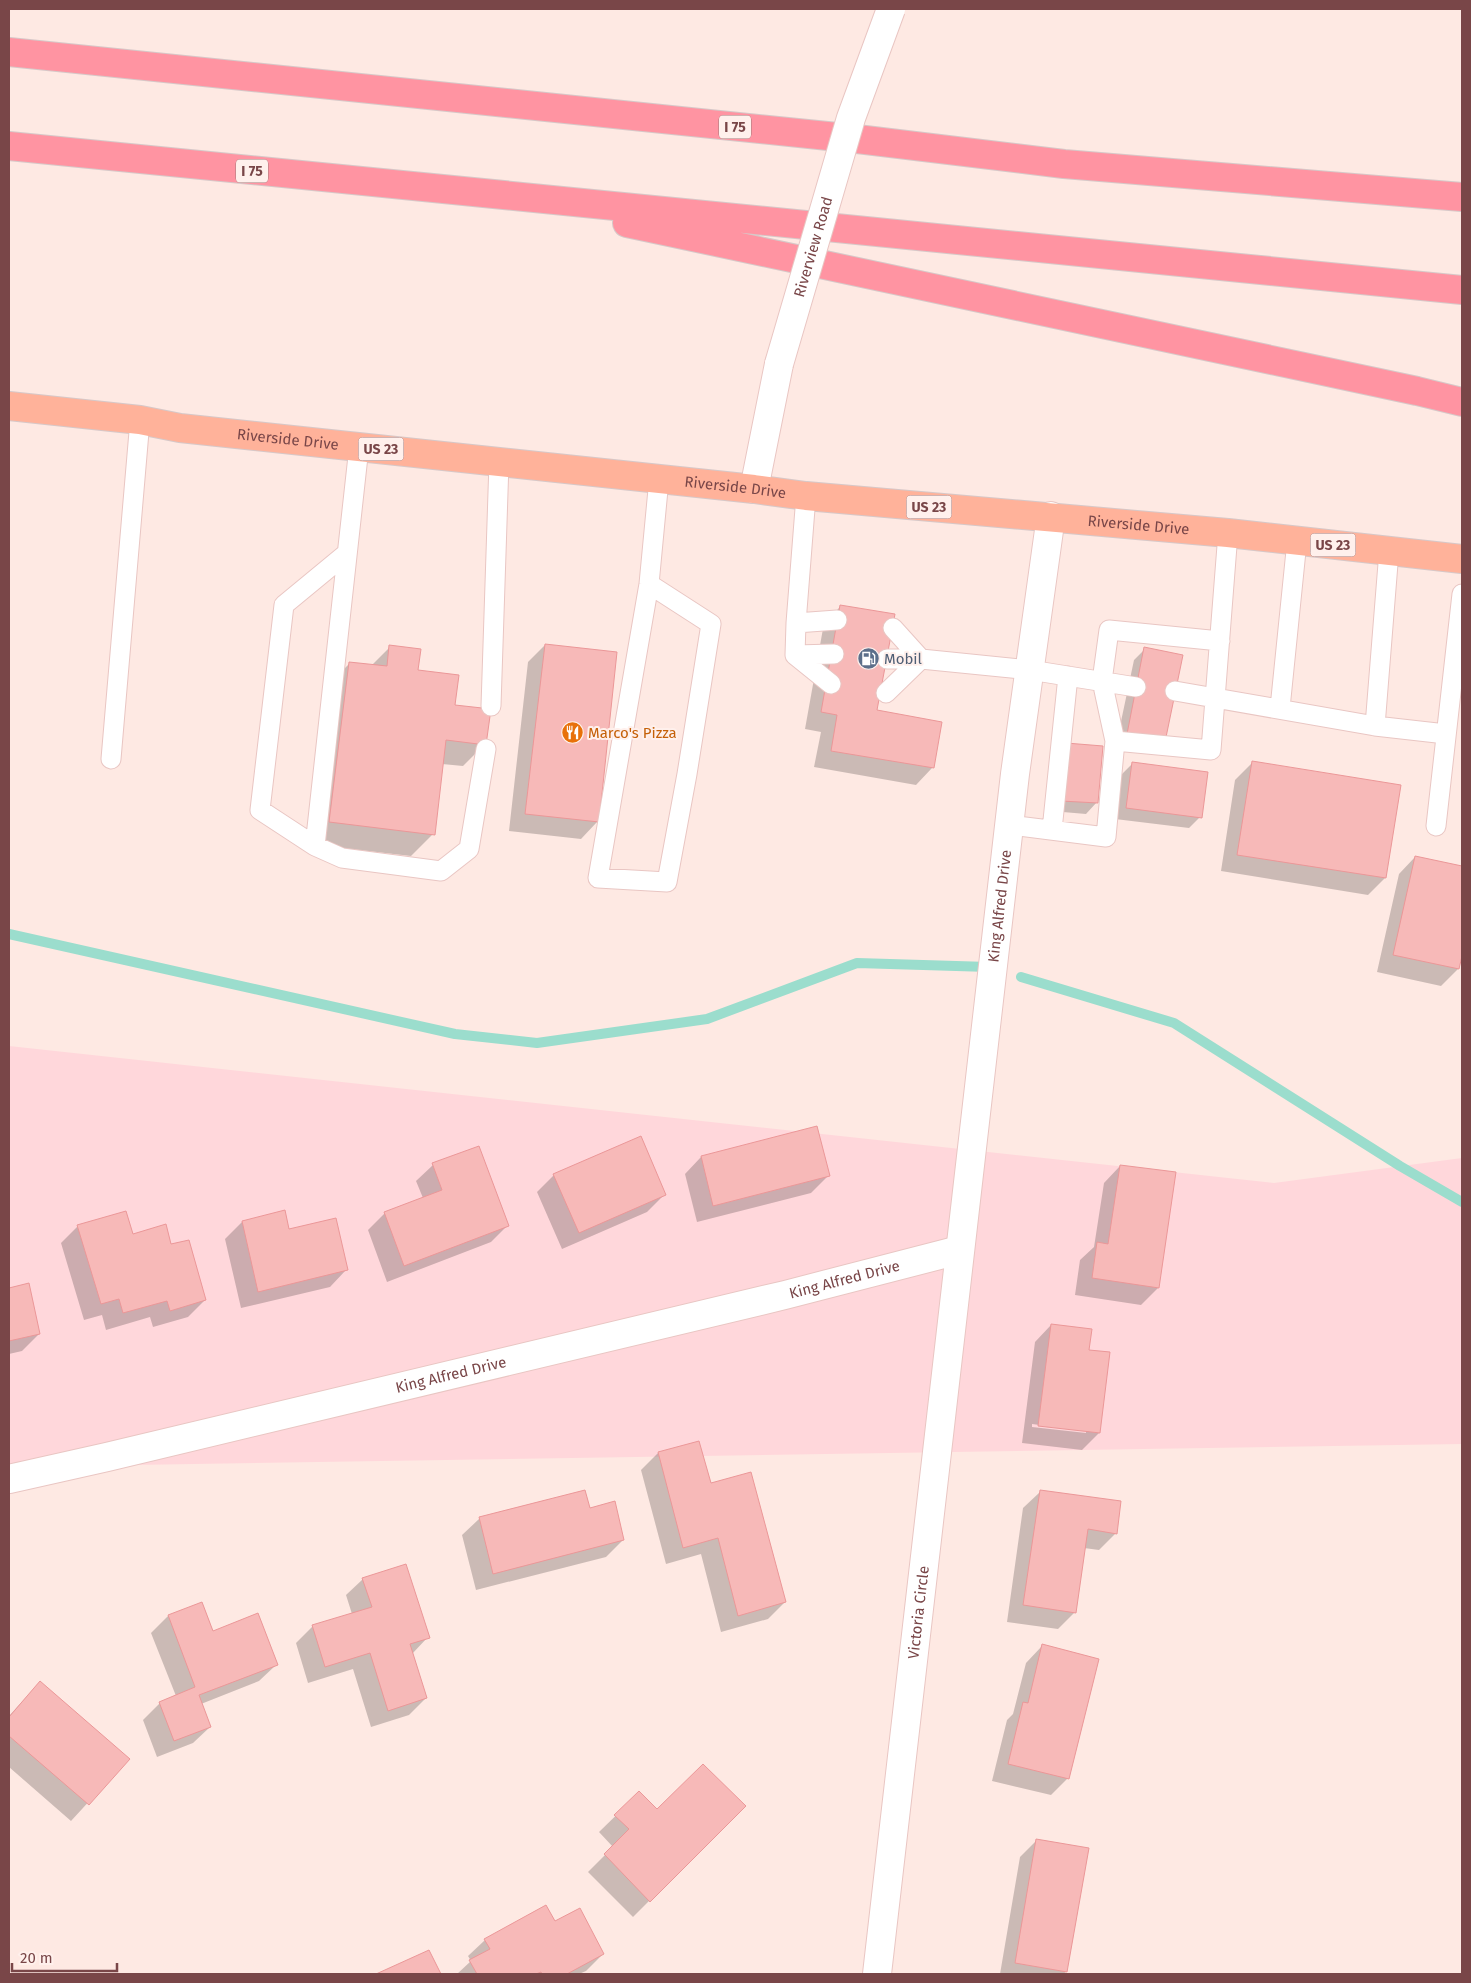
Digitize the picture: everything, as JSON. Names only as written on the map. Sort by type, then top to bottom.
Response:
[{"type":"highway","name":"I 75","points":[[9,52],[857,139],[1064,164],[1462,197]]},
{"type":"highway","name":"I 75","points":[[9,146],[1462,290]]},
{"type":"highway","points":[[496,195],[1462,402]]},
{"type":"main road","name":"Riverside Drive","points":[[9,406],[140,420],[180,428],[806,496],[1051,516],[1228,533],[1462,559]]},
{"type":"street","name":"Riverview Road","points":[[754,489],[780,364],[851,118],[892,9]]},
{"type":"street","name":"King Alfred Drive","points":[[9,1478],[117,1455],[785,1295],[959,1250],[1010,825],[1051,516]]},
{"type":"street","name":"Victoria Circle","points":[[877,1974],[959,1250]]},
{"type":"lane","points":[[111,759],[140,420]]},
{"type":"lane","points":[[315,846],[359,447]]},
{"type":"lane","points":[[491,706],[499,462]]},
{"type":"lane","points":[[649,584],[711,624],[687,774],[667,882],[598,878],[649,584],[658,479]]},
{"type":"lane","points":[[795,655],[806,496]]},
{"type":"lane","points":[[1115,741],[1211,750],[1228,533]]},
{"type":"lane","points":[[1280,708],[1297,541]]},
{"type":"lane","points":[[1374,726],[1389,551]]},
{"type":"lane","points":[[347,553],[284,605],[260,810],[315,846],[342,858],[441,871],[469,849],[486,749]]},
{"type":"lane","points":[[1436,826],[1462,594]]},
{"type":"lane","points":[[796,623],[837,620]]},
{"type":"lane","points":[[893,628],[921,659]]},
{"type":"lane","points":[[1010,825],[1106,837],[1115,741],[1102,681],[1109,630],[1220,641]]},
{"type":"lane","points":[[795,655],[834,654]]},
{"type":"lane","points":[[795,655],[831,684]]},
{"type":"lane","points":[[887,659],[921,659],[1030,670],[1136,687]]},
{"type":"lane","points":[[886,693],[921,659]]},
{"type":"lane","points":[[1052,830],[1068,676]]},
{"type":"lane","points":[[1175,691],[1374,726],[1446,734]]},
{"type":"shaded area","points":[[9,1046],[1274,1183],[1462,1158],[1462,1444],[9,1467]]},
{"type":"building","points":[[840,605],[895,614],[877,710],[942,722],[934,768],[831,751],[837,715],[821,712]]},
{"type":"building","name":"Marco's Pizza","points":[[545,644],[617,652],[599,822],[525,814]]},
{"type":"building","points":[[389,645],[421,649],[418,670],[459,675],[455,705],[491,709],[486,745],[446,740],[435,835],[329,822],[349,662],[387,666]]},
{"type":"building","points":[[1144,647],[1183,655],[1165,742],[1127,734]]},
{"type":"building","points":[[1066,743],[1103,746],[1098,803],[1061,801]]},
{"type":"building","points":[[1252,761],[1401,785],[1386,878],[1237,855]]},
{"type":"building","points":[[1132,762],[1208,772],[1202,818],[1126,808]]},
{"type":"building","points":[[1415,856],[1462,866],[1462,956],[1459,969],[1393,955]]},
{"type":"building","points":[[817,1126],[830,1176],[713,1206],[701,1156]]},
{"type":"building","points":[[641,1136],[666,1195],[579,1233],[553,1174]]},
{"type":"building","points":[[479,1146],[509,1226],[404,1266],[384,1212],[442,1190],[432,1163]]},
{"type":"building","points":[[1120,1165],[1176,1172],[1159,1288],[1092,1278],[1097,1242],[1108,1244]]},
{"type":"building","points":[[285,1210],[289,1229],[336,1218],[348,1270],[258,1292],[242,1221]]},
{"type":"building","points":[[126,1211],[133,1234],[166,1224],[171,1244],[189,1240],[206,1300],[170,1311],[167,1301],[123,1313],[119,1299],[101,1304],[77,1225]]},
{"type":"building","points":[[29,1283],[40,1334],[9,1341],[9,1288]]},
{"type":"building","points":[[1051,1324],[1092,1329],[1089,1350],[1110,1352],[1100,1433],[1038,1426]]},
{"type":"building","points":[[699,1441],[711,1483],[751,1472],[786,1602],[738,1616],[718,1538],[683,1548],[658,1452]]},
{"type":"building","points":[[585,1490],[590,1508],[615,1501],[624,1540],[493,1574],[479,1517]]},
{"type":"building","points":[[1040,1490],[1121,1501],[1117,1534],[1088,1529],[1076,1613],[1023,1605]]},
{"type":"building","points":[[406,1564],[430,1638],[410,1644],[427,1698],[388,1711],[370,1653],[325,1667],[312,1625],[372,1607],[362,1578]]},
{"type":"building","points":[[202,1602],[213,1631],[258,1613],[278,1665],[199,1695],[211,1727],[174,1741],[159,1702],[195,1687],[168,1615]]},
{"type":"building","points":[[1042,1644],[1099,1659],[1069,1779],[1008,1764],[1023,1702],[1028,1703]]},
{"type":"building","points":[[40,1681],[130,1759],[89,1805],[9,1736],[9,1717]]},
{"type":"building","points":[[703,1764],[746,1806],[650,1902],[604,1854],[629,1829],[614,1815],[639,1791],[657,1809]]},
{"type":"building","points":[[1036,1839],[1089,1848],[1067,1972],[1015,1963]]},
{"type":"building","points":[[546,1905],[555,1921],[580,1908],[604,1954],[567,1974],[542,1974],[541,1972],[536,1974],[477,1974],[469,1960],[490,1949],[484,1939]]},
{"type":"building","points":[[429,1950],[441,1974],[376,1974]]},
{"type":"waterway","points":[[9,934],[455,1034],[537,1043],[707,1019],[857,963],[989,967]]},
{"type":"waterway","points":[[1021,977],[1174,1023],[1400,1166],[1462,1202]]},
{"type":"place","name":"Mobil","points":[[868,659]]},
{"type":"place","name":"Marco's Pizza","points":[[572,733]]}]
